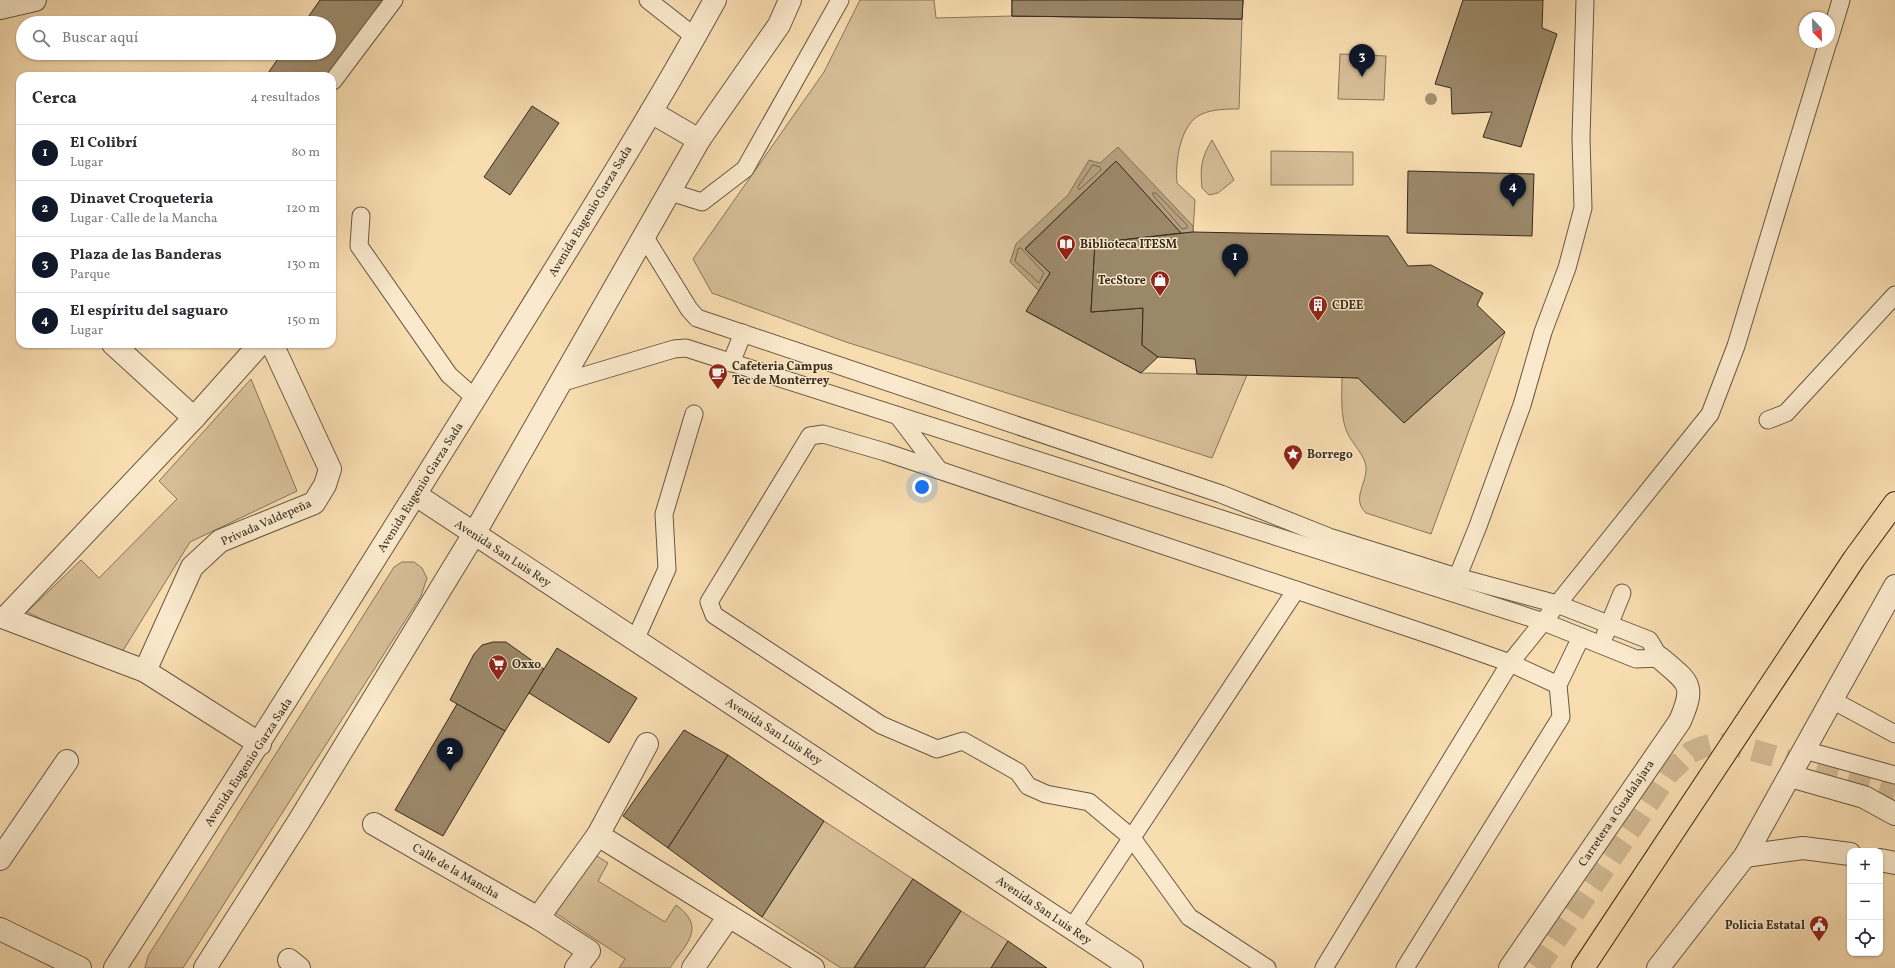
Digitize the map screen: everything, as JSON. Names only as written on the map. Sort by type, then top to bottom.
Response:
[{"type":"highway","points":[[1583,968],[1854,559],[1895,503]]},
{"type":"street","points":[[0,8],[36,0]]},
{"type":"street","name":"Avenida Eugenio Garza Sada","points":[[114,968],[260,744],[416,495],[651,112],[715,0]]},
{"type":"street","points":[[205,968],[303,814],[474,534],[699,140],[779,25],[790,0]]},
{"type":"street","points":[[651,112],[699,140]]},
{"type":"street","points":[[117,348],[194,418]]},
{"type":"street","points":[[256,348],[194,418],[4,618],[145,671],[260,744]]},
{"type":"street","name":"Privada Valdepeña","points":[[145,671],[192,567],[220,541],[314,503],[326,486],[330,469],[274,348]]},
{"type":"street","name":"Avenida San Luis Rey","points":[[416,495],[1132,968]]},
{"type":"street","points":[[1658,968],[1745,856],[1895,586]]},
{"type":"street","name":"Carretera a Guadalajara","points":[[1510,968],[1680,721],[1689,699],[1686,681],[1660,658]]},
{"type":"street","points":[[538,918],[598,835],[647,744]]},
{"type":"street","points":[[0,859],[67,761]]},
{"type":"street","points":[[1790,776],[1864,797],[1895,814]]},
{"type":"street","name":"Calle de la Mancha","points":[[374,824],[538,918],[589,951],[576,968]]},
{"type":"street","points":[[598,835],[813,968]]},
{"type":"street","points":[[1745,856],[1803,848],[1847,854]]},
{"type":"street","points":[[1883,861],[1895,863]]},
{"type":"street","points":[[693,968],[729,916]]},
{"type":"street","points":[[0,929],[80,968]]},
{"type":"lane","points":[[336,77],[394,0]]},
{"type":"lane","points":[[648,0],[695,37]]},
{"type":"lane","points":[[670,192],[702,202],[746,169],[840,0]]},
{"type":"lane","points":[[1454,585],[1478,526],[1522,405],[1543,332],[1566,268],[1583,208],[1581,138],[1585,0]]},
{"type":"lane","points":[[1835,20],[1841,0]]},
{"type":"lane","points":[[1324,968],[1510,663],[1710,414],[1736,346],[1827,48]]},
{"type":"lane","points":[[361,216],[359,246],[448,375],[475,398]]},
{"type":"lane","points":[[560,382],[674,349],[686,348],[898,416],[1454,585],[1557,604],[1649,640],[1660,658],[1636,659],[1454,585],[1221,494],[696,318],[644,236]]},
{"type":"lane","points":[[1768,420],[1786,413],[1838,356],[1894,290]]},
{"type":"lane","points":[[731,363],[743,333]]},
{"type":"lane","points":[[635,640],[667,568],[664,514],[694,414]]},
{"type":"lane","points":[[898,416],[939,470]]},
{"type":"lane","points":[[1267,968],[1189,917],[1132,838],[1089,802],[1046,794],[1028,786],[1018,772],[963,741],[937,750],[881,725],[714,615],[709,602],[810,436],[823,434],[886,452],[1510,663],[1558,685]]},
{"type":"lane","points":[[1072,928],[1296,590]]},
{"type":"lane","points":[[1602,644],[1622,592]]},
{"type":"lane","points":[[1405,968],[1561,717],[1558,685],[1580,637]]},
{"type":"lane","points":[[1832,700],[1895,734]]},
{"type":"lane","points":[[1804,750],[1895,775]]},
{"type":"shaded area","points":[[860,0],[934,0],[936,18],[1012,16],[1242,19],[1239,109],[1215,110],[1202,114],[1189,126],[1180,144],[1177,165],[1177,183],[1195,200],[1193,232],[1181,233],[1116,161],[1025,249],[1050,273],[1027,312],[1141,373],[1247,375],[1212,458],[846,342],[712,293],[693,259],[824,72]]},
{"type":"shaded area","points":[[1340,54],[1386,56],[1384,100],[1338,99]]},
{"type":"shaded area","points":[[1212,140],[1234,180],[1218,193],[1209,195],[1202,188],[1201,169],[1203,158]]},
{"type":"shaded area","points":[[1271,151],[1353,152],[1353,185],[1271,185]]},
{"type":"shaded area","points":[[1505,332],[1431,534],[1366,513],[1362,508],[1360,497],[1366,467],[1361,454],[1347,432],[1343,419],[1342,377],[1358,378],[1404,423]]},
{"type":"shaded area","points":[[251,379],[297,491],[190,542],[119,657],[27,612],[81,560],[99,578],[177,499],[159,481]]},
{"type":"shaded area","points":[[402,562],[414,562],[422,568],[427,578],[421,596],[183,968],[145,968],[148,956],[394,567]]},
{"type":"shaded area","points":[[824,821],[913,879],[854,968],[841,968],[762,917]]},
{"type":"shaded area","points":[[594,854],[608,863],[598,881],[665,922],[676,905],[685,913],[692,928],[691,936],[670,968],[619,968],[625,959],[554,912]]},
{"type":"shaded area","points":[[961,911],[1008,941],[991,968],[924,968]]},
{"type":"water","points":[[1118,147],[1193,226],[1193,232],[1181,233],[1116,161],[1025,248],[1050,273],[1039,291],[1010,262],[1016,244],[1068,195],[1089,160],[1100,163]]},
{"type":"building","points":[[320,0],[383,0],[332,72],[269,72],[277,60],[336,60],[336,16],[309,16]]},
{"type":"building","points":[[1012,0],[1243,0],[1242,19],[1012,16]]},
{"type":"building","points":[[1012,0],[1243,0],[1242,19],[1012,16]]},
{"type":"building","points":[[1463,0],[1543,0],[1542,28],[1557,34],[1521,147],[1483,137],[1492,112],[1452,114],[1451,88],[1435,84]]},
{"type":"building","points":[[532,106],[559,123],[510,195],[484,177]]},
{"type":"building","name":"Biblioteca ITESM","points":[[1116,161],[1181,233],[1095,243],[1091,312],[1143,308],[1142,345],[1158,357],[1141,373],[1026,311],[1050,273],[1025,249]]},
{"type":"building","points":[[1408,171],[1534,174],[1532,236],[1407,233]]},
{"type":"building","name":"CDEE","points":[[1193,232],[1388,236],[1408,266],[1431,265],[1483,293],[1477,305],[1505,332],[1404,423],[1358,378],[1197,374],[1195,359],[1158,357],[1142,345],[1143,308],[1091,312],[1095,243]]},
{"type":"building","name":"Oxxo","points":[[493,642],[506,642],[544,669],[505,731],[450,700],[474,654],[482,645]]},
{"type":"building","points":[[557,648],[637,698],[609,743],[529,693]]},
{"type":"building","points":[[457,704],[505,731],[443,836],[395,810]]},
{"type":"building","points":[[684,730],[728,755],[668,848],[623,816]]},
{"type":"building","points":[[728,755],[824,821],[762,917],[668,848]]},
{"type":"building","points":[[913,879],[961,911],[924,968],[854,968]]},
{"type":"building","points":[[1008,941],[1047,968],[991,968]]},
{"type":"tunnel","points":[[1537,968],[1669,773],[1691,752],[1715,744],[1734,745],[1774,756],[1895,795]]},
{"type":"place","name":"Plaza de las Banderas","points":[[1362,77]]},
{"type":"place","name":"El espíritu del saguaro","points":[[1513,207]]},
{"type":"place","name":"Biblioteca ITESM","points":[[1066,261]]},
{"type":"place","name":"El Colibrí","points":[[1235,277]]},
{"type":"place","name":"TecStore","points":[[1160,297]]},
{"type":"place","name":"CDEE","points":[[1318,322]]},
{"type":"place","name":"Cafeteria Campus Tec de Monterrey","points":[[718,390]]},
{"type":"place","name":"Borrego","points":[[1293,471]]},
{"type":"place","name":"Oxxo","points":[[498,681]]},
{"type":"place","name":"Dinavet Croqueteria","points":[[450,771]]},
{"type":"place","name":"Policia Estatal","points":[[1819,942]]}]
